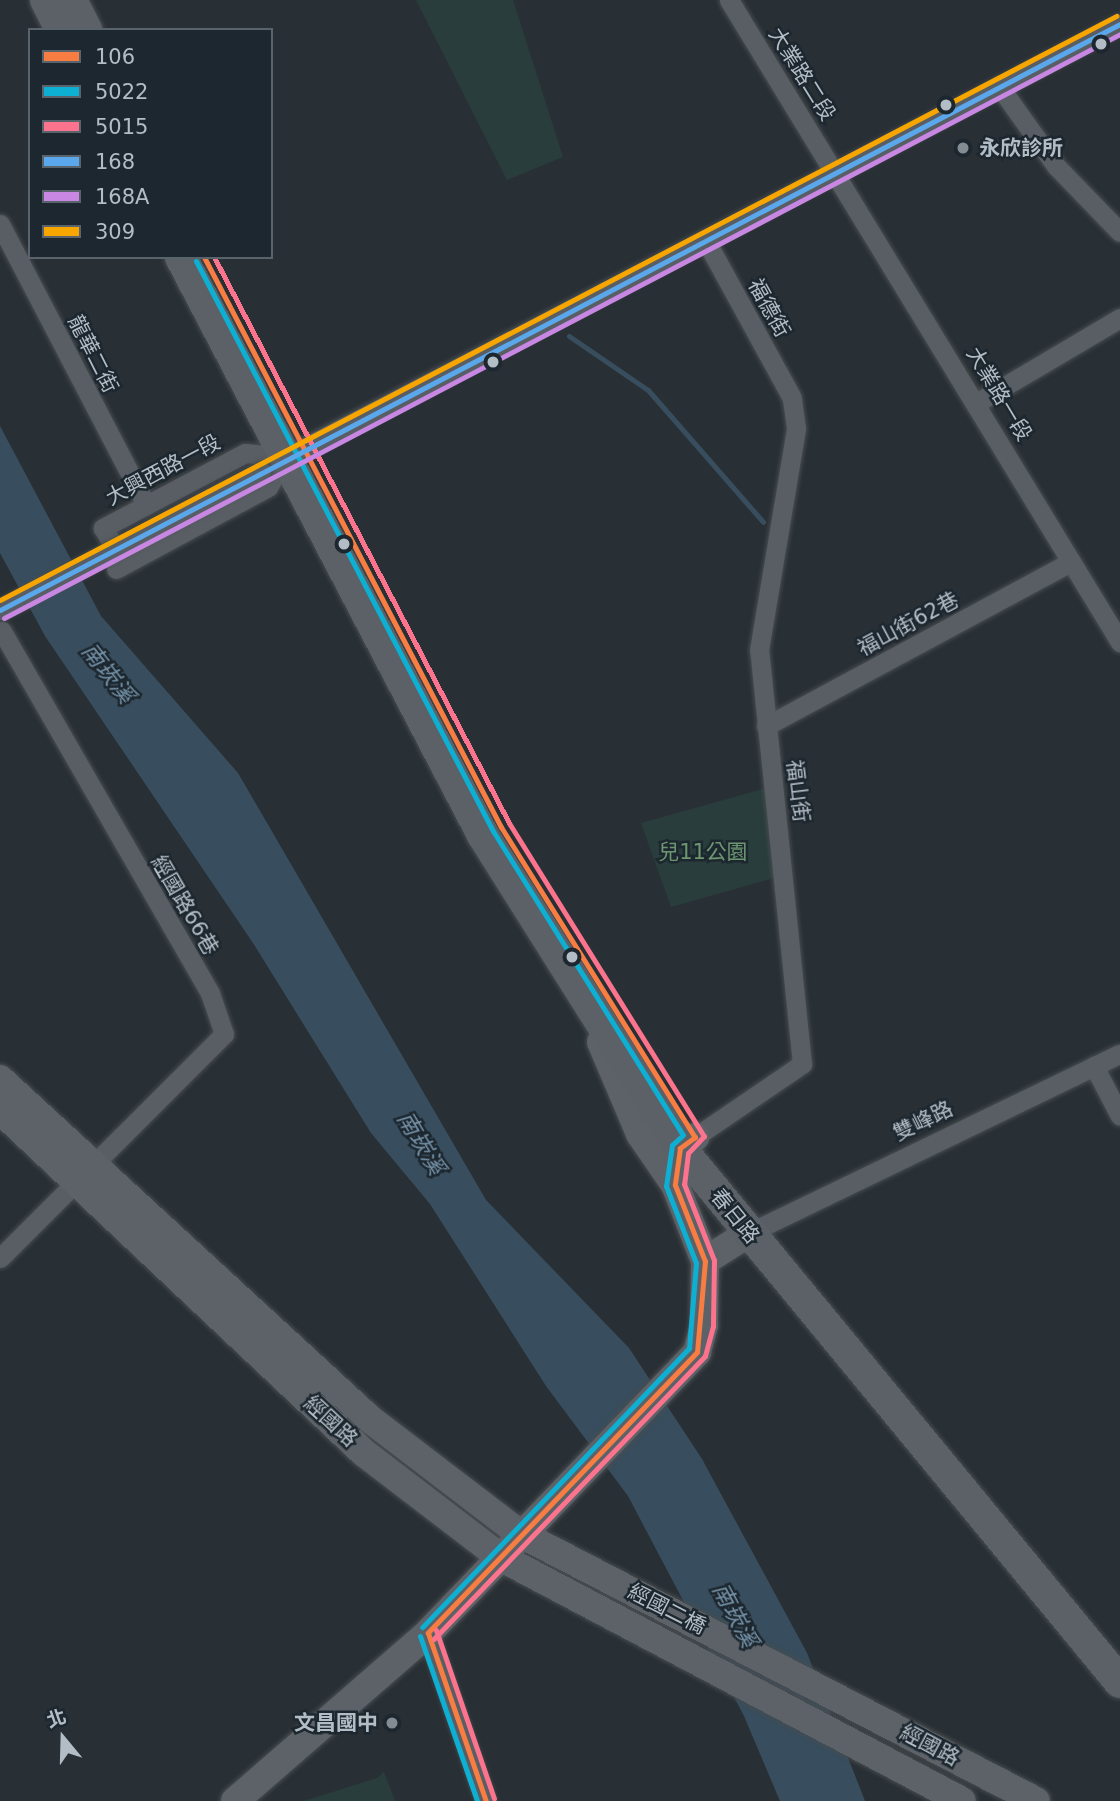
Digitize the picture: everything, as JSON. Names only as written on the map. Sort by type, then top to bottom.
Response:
[{"type":"main road","points":[[46,0],[60,28]]},
{"type":"main road","points":[[71,0],[85,28]]},
{"type":"main road","name":"春日路","points":[[182,259],[284,459],[483,835],[582,995],[687,1142],[756,1230],[1118,1665]]},
{"type":"main road","name":"春日路","points":[[205,259],[284,459],[687,1142]]},
{"type":"street","name":"大業路二段","points":[[729,0],[835,172]]},
{"type":"street","points":[[0,610],[284,459],[1120,24]]},
{"type":"street","points":[[999,86],[1056,166],[1120,232]]},
{"type":"street","name":"大業路一段","points":[[835,172],[978,402],[1070,562],[1120,642]]},
{"type":"street","name":"龍華二街","points":[[0,224],[146,505]]},
{"type":"street","name":"福德街","points":[[705,239],[792,398]]},
{"type":"street","points":[[978,402],[1120,318]]},
{"type":"street","name":"福山街","points":[[687,1142],[802,1064],[759,650],[796,428],[792,398]]},
{"type":"street","name":"大興西路一段","points":[[245,453],[284,459],[268,487],[120,567],[103,528],[245,453]]},
{"type":"street","name":"福山街62巷","points":[[766,726],[1070,562]]},
{"type":"street","name":"經國路66巷","points":[[2,631],[210,993],[224,1034],[86,1174]]},
{"type":"street","points":[[235,1801],[428,1633],[500,1557],[519,1533],[697,1352],[704,1325],[705,1261],[675,1185],[640,1134],[582,995]]},
{"type":"street","name":"雙峰路","points":[[756,1230],[1120,1054]]},
{"type":"street","points":[[1094,1066],[1120,1116]]},
{"type":"street","name":"經國路","points":[[0,1079],[86,1174],[364,1453],[500,1557],[707,1672],[962,1801]]},
{"type":"street","name":"經國路","points":[[0,1110],[86,1174],[371,1420],[519,1533],[584,1566]]},
{"type":"street","points":[[675,1185],[687,1142]]},
{"type":"street","points":[[0,1258],[86,1174]]},
{"type":"street","points":[[705,1261],[756,1230]]},
{"type":"street","name":"經國二橋","points":[[584,1566],[824,1690]]},
{"type":"street","points":[[428,1633],[486,1801]]},
{"type":"street","name":"經國路","points":[[824,1690],[1036,1801]]},
{"type":"green space","points":[[416,0],[513,0],[563,157],[507,180]]},
{"type":"green space","name":"兒11公園","points":[[767,788],[774,878],[671,907],[641,823]]},
{"type":"green space","points":[[384,1772],[395,1801],[304,1801],[377,1778]]},
{"type":"water","name":"南崁溪","points":[[0,426],[101,616],[238,773],[486,1200],[629,1348],[702,1459],[807,1653],[865,1801],[780,1801],[744,1716],[628,1496],[546,1386],[430,1204],[371,1133],[253,943],[45,636],[0,553]]},
{"type":"waterway","points":[[569,336],[648,390],[763,522]]},
{"type":"transit line","name":"309","points":[[0,600],[1116,16]]},
{"type":"transit line","name":"168","points":[[0,610],[1120,24]]},
{"type":"transit line","name":"168A","points":[[4,618],[1120,34]]},
{"type":"transit line","name":"106","points":[[205,259],[501,827],[695,1137],[680,1148],[675,1185],[705,1261],[697,1352],[428,1633]]},
{"type":"transit line","name":"5015","points":[[215,259],[509,823],[704,1136],[688,1153],[684,1184],[714,1260],[713,1326],[705,1356],[434,1639]]},
{"type":"transit line","name":"5022","points":[[196,261],[493,831],[683,1135],[672,1145],[666,1186],[696,1263],[689,1348],[422,1627]]},
{"type":"transit line","name":"5015","points":[[436,1630],[494,1798]]},
{"type":"transit line","name":"106","points":[[428,1633],[486,1801]]},
{"type":"transit line","name":"5022","points":[[420,1636],[477,1801]]},
{"type":"place","name":"永欣診所","points":[[963,148]]},
{"type":"place","name":"文昌國中","points":[[392,1723]]}]
